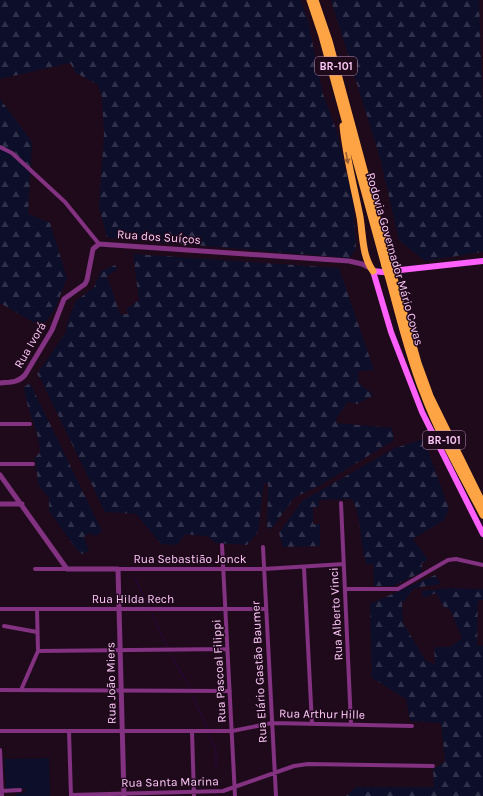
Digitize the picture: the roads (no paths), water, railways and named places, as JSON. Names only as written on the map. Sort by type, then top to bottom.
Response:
[{"type":"highway","name":"Rodovia Governador Mário Covas","points":[[310,0],[322,36],[388,266]]},
{"type":"highway","name":"Rodovia Governador Mário Covas","points":[[315,0],[329,41],[412,362],[422,392],[445,443],[483,515]]},
{"type":"highway","points":[[341,106],[346,153],[366,256],[368,264],[373,271]]},
{"type":"highway","name":"Rodovia Governador Mário Covas","points":[[390,275],[430,396],[483,504]]},
{"type":"main road","points":[[483,261],[382,272],[373,271],[391,332],[419,406],[483,534]]},
{"type":"street","name":"Rua dos Suíços","points":[[0,147],[12,153],[65,202],[99,244],[358,262],[373,271]]},
{"type":"street","name":"Rua Ivorá","points":[[0,383],[16,382],[21,380],[52,330],[64,298],[85,284],[93,249],[99,244]]},
{"type":"street","points":[[358,262],[366,256]]},
{"type":"street","points":[[0,424],[30,424]]},
{"type":"street","points":[[0,464],[33,464]]},
{"type":"street","points":[[0,475],[22,504],[66,569]]},
{"type":"street","name":"Rua Alberto Vinci","points":[[341,503],[351,724]]},
{"type":"street","points":[[0,504],[22,504]]},
{"type":"street","name":"Rua Pascoal Filippi","points":[[222,545],[235,796]]},
{"type":"street","name":"Rua Elário Gastão Baumer","points":[[263,548],[276,796]]},
{"type":"street","points":[[345,589],[398,589],[448,560],[456,559],[483,565]]},
{"type":"street","name":"Rua Sebastião Jonck","points":[[35,569],[264,569],[304,568],[344,564]]},
{"type":"street","points":[[304,568],[312,724]]},
{"type":"street","name":"Rua João Miers","points":[[118,569],[124,795]]},
{"type":"street","points":[[21,690],[38,651],[37,609]]},
{"type":"street","name":"Rua Hilda Rech","points":[[0,610],[266,609]]},
{"type":"street","points":[[4,626],[37,632]]},
{"type":"street","points":[[38,651],[227,649]]},
{"type":"street","points":[[0,690],[230,691]]},
{"type":"street","name":"Rua Arthur Hille","points":[[0,731],[232,731],[272,723],[412,726]]},
{"type":"street","points":[[69,731],[71,795]]},
{"type":"street","points":[[192,731],[194,794]]},
{"type":"street","points":[[0,750],[1,793],[20,790]]},
{"type":"street","name":"Rua Santa Marina","points":[[71,795],[194,794],[223,791],[294,766],[308,764],[433,766]]},
{"type":"waterway","points":[[135,578],[148,606]]},
{"type":"waterway","points":[[152,614],[167,646]]},
{"type":"waterway","points":[[171,655],[189,686]]},
{"type":"waterway","points":[[193,697],[207,727]]},
{"type":"waterway","points":[[209,735],[216,750],[216,767]]}]
